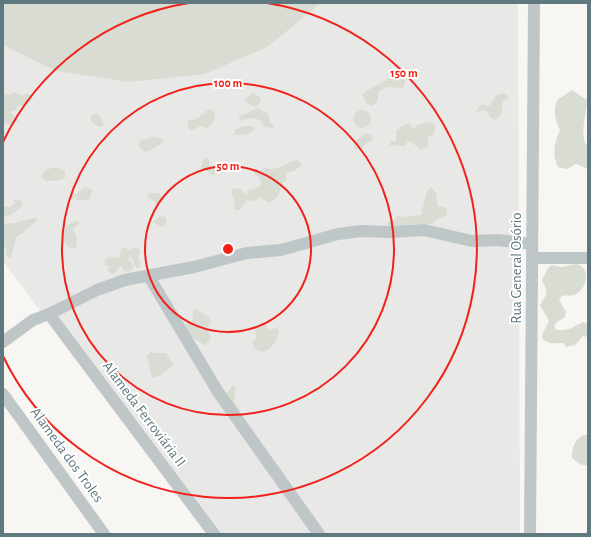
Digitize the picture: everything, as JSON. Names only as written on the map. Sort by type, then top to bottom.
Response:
[{"type":"street","name":"Rua General Osório","points":[[530,534],[534,3]]},
{"type":"street","points":[[3,342],[33,320],[49,314],[97,290],[125,280],[194,267],[248,253],[281,250],[338,234],[361,231],[390,232],[424,230],[472,241],[498,240],[532,244]]},
{"type":"street","points":[[532,258],[588,258]]},
{"type":"street","points":[[148,276],[218,392],[319,534]]},
{"type":"street","name":"Alameda Ferroviária II","points":[[49,314],[214,534]]},
{"type":"street","name":"Alameda dos Troles","points":[[3,394],[104,534]]},
{"type":"shaded area","points":[[3,3],[518,3],[520,534],[207,534],[3,261]]},
{"type":"shaded area","points":[[3,3],[321,3],[267,47],[205,74],[130,82],[56,71],[3,45]]},
{"type":"shaded area","points":[[396,76],[404,78],[405,83],[403,88],[387,87],[378,92],[378,99],[375,104],[371,106],[367,104],[362,95],[378,84]]},
{"type":"shaded area","points":[[572,90],[587,100],[583,132],[585,143],[588,146],[588,169],[576,164],[567,169],[558,167],[555,158],[555,144],[560,130],[555,115],[557,100]]},
{"type":"shaded area","points":[[14,92],[22,96],[28,93],[32,96],[32,100],[25,106],[18,105],[16,109],[17,111],[12,111],[11,113],[18,119],[18,121],[9,125],[3,121],[3,93],[9,95]]},
{"type":"shaded area","points":[[252,93],[259,96],[261,99],[257,107],[252,106],[244,100]]},
{"type":"shaded area","points":[[504,93],[508,96],[508,98],[503,101],[502,112],[498,118],[495,120],[490,117],[486,110],[476,112],[481,104],[489,106],[496,95]]},
{"type":"shaded area","points":[[258,108],[269,114],[270,122],[275,127],[265,127],[261,121],[255,118],[249,118],[242,121],[238,117]]},
{"type":"shaded area","points":[[209,109],[215,113],[214,122],[207,128],[200,126],[192,131],[188,128],[188,120],[195,120]]},
{"type":"shaded area","points":[[362,110],[368,113],[371,119],[368,125],[362,128],[356,125],[353,119],[356,113]]},
{"type":"shaded area","points":[[98,113],[104,125],[100,127],[91,122],[91,116]]},
{"type":"shaded area","points":[[429,122],[434,124],[435,131],[433,136],[428,137],[428,146],[421,150],[410,141],[407,142],[405,146],[389,145],[391,141],[396,141],[396,131],[405,124],[410,124],[413,129],[418,125]]},
{"type":"shaded area","points":[[243,126],[252,126],[255,130],[248,134],[235,135],[235,130]]},
{"type":"shaded area","points":[[367,133],[372,136],[373,141],[366,143],[361,150],[354,149],[355,142]]},
{"type":"shaded area","points":[[153,137],[163,139],[159,145],[147,152],[143,151],[139,146],[140,140]]},
{"type":"shaded area","points":[[207,157],[210,161],[209,165],[221,172],[212,175],[206,170],[201,169],[203,160]]},
{"type":"shaded area","points":[[296,160],[301,163],[301,166],[294,171],[285,173],[287,181],[282,183],[280,192],[275,199],[269,203],[259,197],[256,201],[246,200],[240,210],[235,210],[235,200],[231,193],[232,189],[239,188],[246,195],[248,190],[257,188],[261,185],[260,179],[254,173],[267,168],[274,169]]},
{"type":"shaded area","points":[[56,167],[65,171],[65,178],[56,181],[49,181],[41,177],[45,170]]},
{"type":"shaded area","points":[[85,187],[92,190],[90,199],[78,201],[75,197],[73,199],[71,198],[71,193],[76,194]]},
{"type":"shaded area","points":[[431,187],[436,193],[438,206],[447,208],[447,215],[437,219],[433,224],[388,226],[387,222],[394,220],[397,216],[402,217],[421,215],[427,191]]},
{"type":"shaded area","points":[[149,193],[159,193],[162,198],[161,201],[157,204],[147,196]]},
{"type":"shaded area","points":[[14,199],[23,201],[22,206],[11,215],[3,216],[3,207],[11,207],[15,203]]},
{"type":"shaded area","points":[[161,216],[166,217],[167,222],[162,227],[153,222]]},
{"type":"shaded area","points":[[33,218],[38,219],[16,237],[11,259],[7,256],[6,247],[3,246],[3,224]]},
{"type":"shaded area","points":[[76,221],[80,222],[73,229],[76,235],[77,249],[68,247],[64,239],[64,231],[68,225]]},
{"type":"shaded area","points":[[125,247],[130,251],[132,247],[139,249],[140,252],[138,258],[141,263],[141,267],[136,268],[131,256],[128,258],[134,266],[132,270],[127,272],[123,270],[121,265],[115,273],[111,274],[108,271],[109,266],[105,265],[105,260],[109,257],[119,258],[121,249]]},
{"type":"shaded area","points":[[576,264],[584,269],[586,274],[585,283],[579,292],[574,295],[562,296],[559,300],[566,312],[565,317],[554,326],[557,330],[565,330],[583,322],[588,324],[588,337],[583,336],[575,345],[566,347],[563,343],[549,343],[542,338],[549,321],[540,305],[546,293],[546,288],[542,280],[548,268],[552,265],[562,267]]},
{"type":"shaded area","points":[[194,308],[209,317],[211,321],[207,329],[211,338],[205,345],[188,335],[183,326],[192,322]]},
{"type":"shaded area","points":[[264,324],[270,331],[274,328],[279,329],[276,340],[272,346],[264,352],[255,348],[252,342],[256,339],[255,328]]},
{"type":"shaded area","points":[[151,351],[155,353],[166,353],[174,365],[161,375],[152,378],[147,356]]},
{"type":"shaded area","points":[[232,386],[236,387],[234,401],[240,414],[226,394]]},
{"type":"shaded area","points":[[583,435],[588,435],[588,466],[580,464],[572,458],[574,445]]}]
